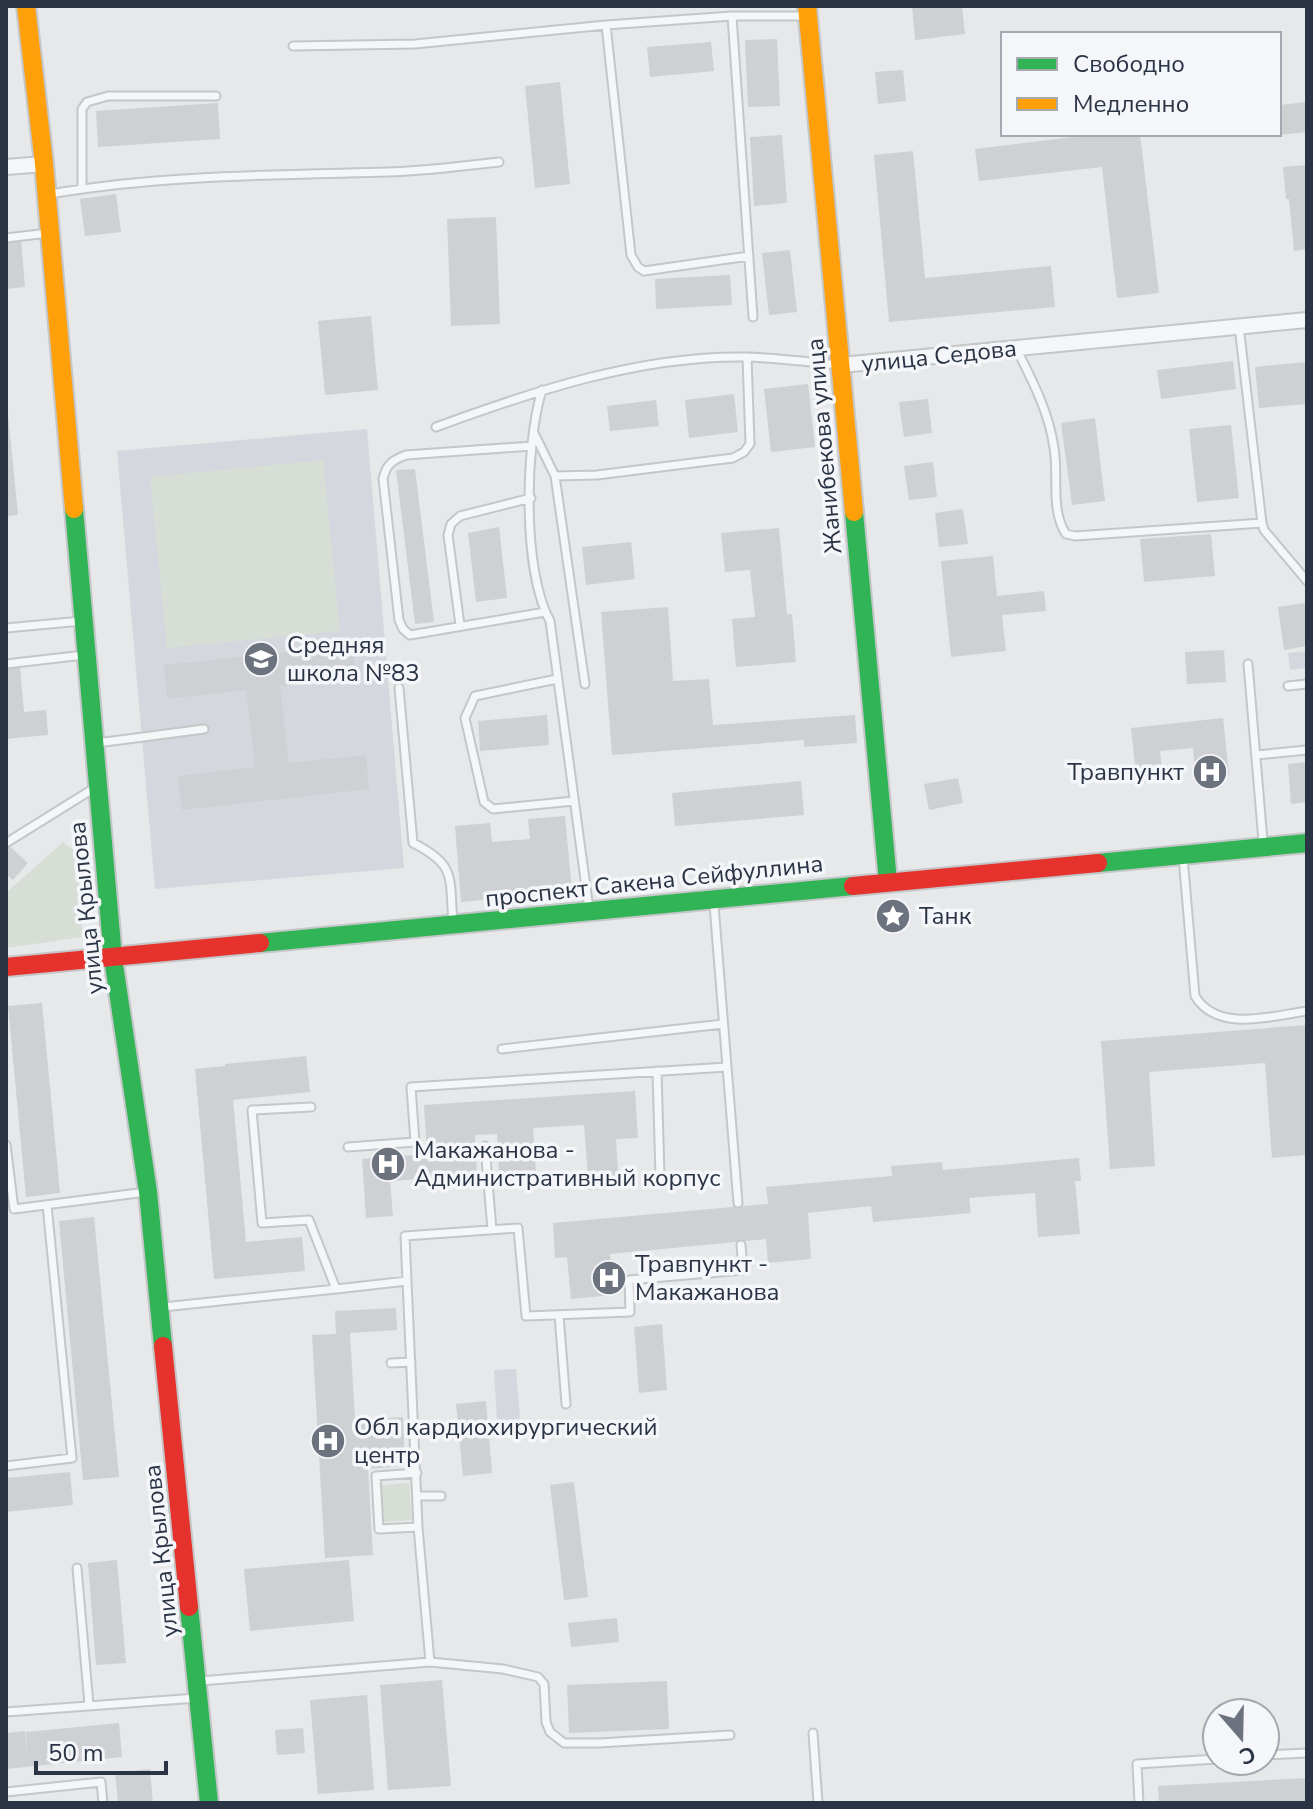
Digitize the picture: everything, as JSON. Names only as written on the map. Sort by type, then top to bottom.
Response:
[{"type":"street","name":"улица Крылова","points":[[26,6],[44,164],[113,958],[148,1192],[209,1803]]},
{"type":"street","name":"Жанибекова улица","points":[[807,11],[888,882]]},
{"type":"street","points":[[6,167],[44,164]]},
{"type":"street","name":"улица Седова","points":[[841,365],[1307,320]]},
{"type":"street","name":"проспект Сакена Сейфуллина","points":[[6,967],[1307,843]]},
{"type":"lane","points":[[293,46],[415,44],[606,25],[807,11]]},
{"type":"lane","points":[[732,16],[753,317]]},
{"type":"lane","points":[[606,25],[631,255],[638,267],[644,271],[749,256]]},
{"type":"lane","points":[[82,188],[82,109],[87,102],[108,96],[216,96]]},
{"type":"lane","points":[[46,194],[82,188],[267,174],[392,172],[499,162]]},
{"type":"lane","points":[[6,238],[50,233]]},
{"type":"lane","points":[[1239,326],[1262,523],[1264,530],[1307,581]]},
{"type":"lane","points":[[1016,348],[1047,417],[1054,447],[1058,515],[1066,534],[1075,536],[1262,523]]},
{"type":"lane","points":[[555,476],[612,474],[733,458],[744,452],[750,444],[747,357]]},
{"type":"lane","name":"улица Седова","points":[[436,427],[542,390],[622,371],[689,360],[747,357],[841,365]]},
{"type":"lane","points":[[542,390],[532,446],[533,554],[540,602],[550,621],[589,911]]},
{"type":"lane","points":[[533,431],[555,476],[585,684]]},
{"type":"lane","points":[[532,446],[406,455],[385,467],[383,479],[399,620],[410,635],[545,612]]},
{"type":"lane","points":[[460,625],[448,535],[451,524],[460,516],[531,498]]},
{"type":"lane","points":[[6,628],[84,621]]},
{"type":"lane","points":[[6,664],[86,655]]},
{"type":"lane","points":[[1248,664],[1264,847]]},
{"type":"lane","points":[[557,679],[475,696],[465,718],[484,802],[493,809],[574,801]]},
{"type":"lane","points":[[1288,686],[1307,684]]},
{"type":"lane","points":[[399,688],[413,843],[433,853],[449,870],[453,924]]},
{"type":"lane","points":[[94,744],[204,729]]},
{"type":"lane","points":[[1256,755],[1307,750]]},
{"type":"lane","points":[[6,843],[98,786]]},
{"type":"lane","points":[[1183,855],[1195,996],[1202,1007],[1223,1018],[1251,1019],[1307,1011]]},
{"type":"lane","points":[[714,899],[738,1203]]},
{"type":"lane","points":[[502,1049],[723,1024]]},
{"type":"lane","points":[[348,1147],[415,1142],[411,1087],[727,1067]]},
{"type":"lane","points":[[657,1071],[660,1176]]},
{"type":"lane","points":[[311,1107],[252,1110],[262,1223],[309,1220],[336,1289]]},
{"type":"lane","points":[[6,1145],[14,1209],[148,1192]]},
{"type":"lane","points":[[485,1146],[492,1230]]},
{"type":"lane","points":[[6,1465],[72,1458],[47,1205]]},
{"type":"lane","points":[[430,1662],[418,1527],[405,1236],[518,1228],[526,1316],[630,1312],[629,1280],[743,1270],[741,1245]]},
{"type":"lane","points":[[160,1307],[407,1281]]},
{"type":"lane","points":[[559,1315],[566,1404]]},
{"type":"lane","points":[[391,1363],[411,1362]]},
{"type":"lane","points":[[417,1473],[376,1476],[379,1529],[418,1527]]},
{"type":"lane","points":[[417,1496],[441,1496]]},
{"type":"lane","points":[[77,1568],[89,1705]]},
{"type":"lane","points":[[6,1712],[89,1705],[430,1662],[503,1669],[538,1677],[544,1684],[546,1722],[550,1732],[564,1743],[730,1735]]},
{"type":"lane","points":[[813,1733],[818,1803]]},
{"type":"lane","points":[[1281,1754],[1307,1753]]},
{"type":"lane","points":[[1139,1803],[1137,1764],[1201,1760]]},
{"type":"lane","points":[[6,1792],[101,1782],[103,1803]]},
{"type":"shaded area","name":"Средняя школа №83","points":[[367,429],[404,868],[155,889],[117,451]]},
{"type":"shaded area","points":[[323,460],[340,631],[167,648],[150,477]]},
{"type":"shaded area","points":[[1307,651],[1307,668],[1290,670],[1288,653]]},
{"type":"shaded area","points":[[63,842],[76,852],[83,937],[6,948],[6,893]]},
{"type":"shaded area","points":[[516,1369],[520,1419],[497,1421],[494,1370]]},
{"type":"shaded area","points":[[409,1483],[412,1520],[384,1522],[381,1485]]},
{"type":"building","points":[[912,6],[962,6],[965,34],[915,40]]},
{"type":"building","points":[[777,39],[780,106],[748,107],[745,40]]},
{"type":"building","points":[[711,42],[714,71],[650,77],[647,47]]},
{"type":"building","points":[[903,70],[906,101],[878,104],[875,72]]},
{"type":"building","points":[[560,82],[570,184],[535,188],[525,86]]},
{"type":"building","points":[[1307,102],[1307,132],[1281,135],[1281,105]]},
{"type":"building","points":[[218,103],[220,139],[98,147],[96,111]]},
{"type":"building","points":[[782,135],[787,203],[754,206],[750,137]]},
{"type":"building","points":[[1081,136],[1140,136],[1159,293],[1117,298],[1102,167],[979,181],[975,149]]},
{"type":"building","points":[[913,151],[925,278],[1051,266],[1055,307],[889,322],[874,155]]},
{"type":"building","points":[[1307,165],[1307,249],[1294,251],[1283,167]]},
{"type":"building","points":[[116,194],[121,232],[85,236],[80,199]]},
{"type":"building","points":[[496,217],[500,324],[451,326],[447,219]]},
{"type":"building","points":[[21,239],[25,287],[6,289],[6,240]]},
{"type":"building","points":[[790,250],[797,312],[769,315],[762,253]]},
{"type":"building","points":[[730,275],[732,305],[656,309],[655,279]]},
{"type":"building","points":[[371,316],[378,390],[325,395],[318,321]]},
{"type":"building","points":[[1233,361],[1236,389],[1161,399],[1157,370]]},
{"type":"building","points":[[1307,362],[1307,404],[1259,408],[1255,367]]},
{"type":"building","points":[[808,384],[815,447],[771,452],[764,389]]},
{"type":"building","points":[[734,394],[738,432],[689,438],[685,400]]},
{"type":"building","points":[[928,399],[932,433],[904,437],[899,402]]},
{"type":"building","points":[[656,400],[659,426],[610,431],[607,406]]},
{"type":"building","points":[[6,414],[18,515],[6,516]]},
{"type":"building","points":[[1095,418],[1105,501],[1072,505],[1061,423]]},
{"type":"building","points":[[1231,425],[1239,498],[1197,502],[1189,429]]},
{"type":"building","points":[[933,462],[937,497],[909,500],[904,466]]},
{"type":"building","points":[[415,469],[434,622],[415,624],[396,470]]},
{"type":"building","points":[[963,509],[968,544],[939,547],[935,513]]},
{"type":"building","points":[[499,527],[507,598],[476,602],[468,533]]},
{"type":"building","points":[[779,528],[787,614],[792,614],[796,662],[736,667],[732,619],[755,617],[750,570],[725,572],[721,533]]},
{"type":"building","points":[[1211,534],[1215,576],[1144,582],[1140,539]]},
{"type":"building","points":[[631,542],[635,579],[586,585],[582,547]]},
{"type":"building","points":[[993,556],[997,596],[1044,591],[1046,611],[1002,615],[1006,651],[951,657],[941,561]]},
{"type":"building","points":[[1305,603],[1307,646],[1284,650],[1278,607]]},
{"type":"building","points":[[668,607],[673,681],[709,679],[713,725],[855,715],[857,743],[804,747],[804,740],[612,755],[601,612]]},
{"type":"building","points":[[353,645],[356,678],[280,686],[289,763],[366,755],[369,789],[182,810],[178,776],[255,767],[246,690],[167,699],[164,665]]},
{"type":"building","points":[[1224,650],[1226,682],[1187,684],[1185,652]]},
{"type":"building","points":[[20,667],[24,712],[46,710],[48,735],[6,739],[6,668]]},
{"type":"building","points":[[547,715],[549,745],[480,751],[478,721]]},
{"type":"building","points":[[1223,718],[1229,775],[1196,779],[1193,748],[1160,751],[1163,780],[1137,783],[1131,728]]},
{"type":"building","points":[[1307,762],[1307,802],[1291,804],[1288,764]]},
{"type":"building","points":[[958,778],[963,803],[929,810],[924,784]]},
{"type":"building","points":[[801,781],[804,815],[675,826],[672,793]]},
{"type":"building","points":[[565,816],[572,892],[461,902],[455,826],[490,823],[492,842],[530,839],[528,819]]},
{"type":"building","points":[[6,843],[28,863],[13,880],[6,874]]},
{"type":"building","points":[[42,1003],[60,1193],[26,1197],[8,1006]]},
{"type":"building","points":[[1307,1025],[1307,1155],[1272,1158],[1265,1063],[1149,1072],[1155,1166],[1110,1169],[1101,1041]]},
{"type":"building","points":[[306,1056],[310,1092],[233,1100],[246,1242],[302,1237],[305,1271],[214,1279],[195,1069]]},
{"type":"building","points":[[635,1091],[638,1138],[616,1139],[619,1188],[589,1190],[584,1125],[533,1128],[536,1172],[499,1174],[497,1134],[475,1135],[477,1175],[390,1181],[393,1216],[366,1218],[362,1159],[427,1154],[424,1105]]},
{"type":"building","points":[[1079,1158],[1081,1181],[1075,1181],[1080,1234],[1038,1237],[1035,1193],[969,1198],[971,1213],[873,1222],[871,1206],[808,1213],[811,1259],[768,1263],[766,1239],[610,1254],[613,1295],[571,1299],[567,1257],[555,1258],[553,1223],[768,1204],[766,1187],[892,1176],[891,1166],[942,1162],[943,1170]]},
{"type":"building","points":[[94,1217],[119,1477],[83,1480],[59,1221]]},
{"type":"building","points":[[396,1308],[397,1330],[350,1333],[355,1420],[403,1417],[405,1466],[368,1469],[373,1555],[325,1558],[312,1335],[336,1334],[335,1311]]},
{"type":"building","points":[[662,1324],[667,1390],[639,1393],[634,1327]]},
{"type":"building","points":[[486,1401],[492,1473],[463,1476],[456,1404]]},
{"type":"building","points":[[70,1472],[73,1505],[6,1512],[6,1478]]},
{"type":"building","points":[[574,1482],[588,1597],[564,1600],[550,1485]]},
{"type":"building","points":[[117,1560],[126,1663],[96,1665],[88,1563]]},
{"type":"building","points":[[349,1560],[354,1621],[250,1631],[244,1569]]},
{"type":"building","points":[[617,1618],[619,1642],[571,1647],[568,1623]]},
{"type":"building","points":[[442,1680],[451,1786],[388,1790],[380,1685]]},
{"type":"building","points":[[667,1681],[669,1729],[569,1733],[567,1685]]},
{"type":"building","points":[[367,1695],[374,1790],[318,1794],[310,1700]]},
{"type":"building","points":[[119,1723],[122,1757],[6,1769],[6,1733],[25,1731],[27,1754],[26,1732]]},
{"type":"building","points":[[303,1728],[305,1753],[277,1755],[275,1730]]},
{"type":"building","points":[[150,1769],[153,1803],[118,1803],[115,1773]]},
{"type":"building","points":[[1307,1778],[1307,1802],[1159,1803],[1158,1786]]},
{"type":"traffic: fast","points":[[74,509],[113,958],[148,1192],[163,1346]]},
{"type":"traffic: fast","points":[[854,512],[888,882]]},
{"type":"traffic: fast","points":[[1098,863],[1307,843]]},
{"type":"traffic: fast","points":[[260,943],[853,886]]},
{"type":"traffic: fast","points":[[189,1607],[209,1803]]},
{"type":"traffic: slow","points":[[26,6],[44,164],[74,509]]},
{"type":"traffic: slow","points":[[807,6],[854,512]]},
{"type":"traffic: jam","points":[[853,886],[1098,863]]},
{"type":"traffic: jam","points":[[6,967],[260,943]]},
{"type":"traffic: jam","points":[[163,1346],[189,1607]]},
{"type":"place","name":"Средняя школа №83","points":[[261,659]]},
{"type":"place","name":"Травпункт","points":[[1210,772]]},
{"type":"place","name":"Танк","points":[[893,916]]},
{"type":"place","name":"Макажанова - Административный корпус","points":[[388,1164]]},
{"type":"place","name":"Травпункт - Макажанова","points":[[609,1278]]},
{"type":"place","name":"Обл кардиохирургический центр","points":[[328,1441]]}]
